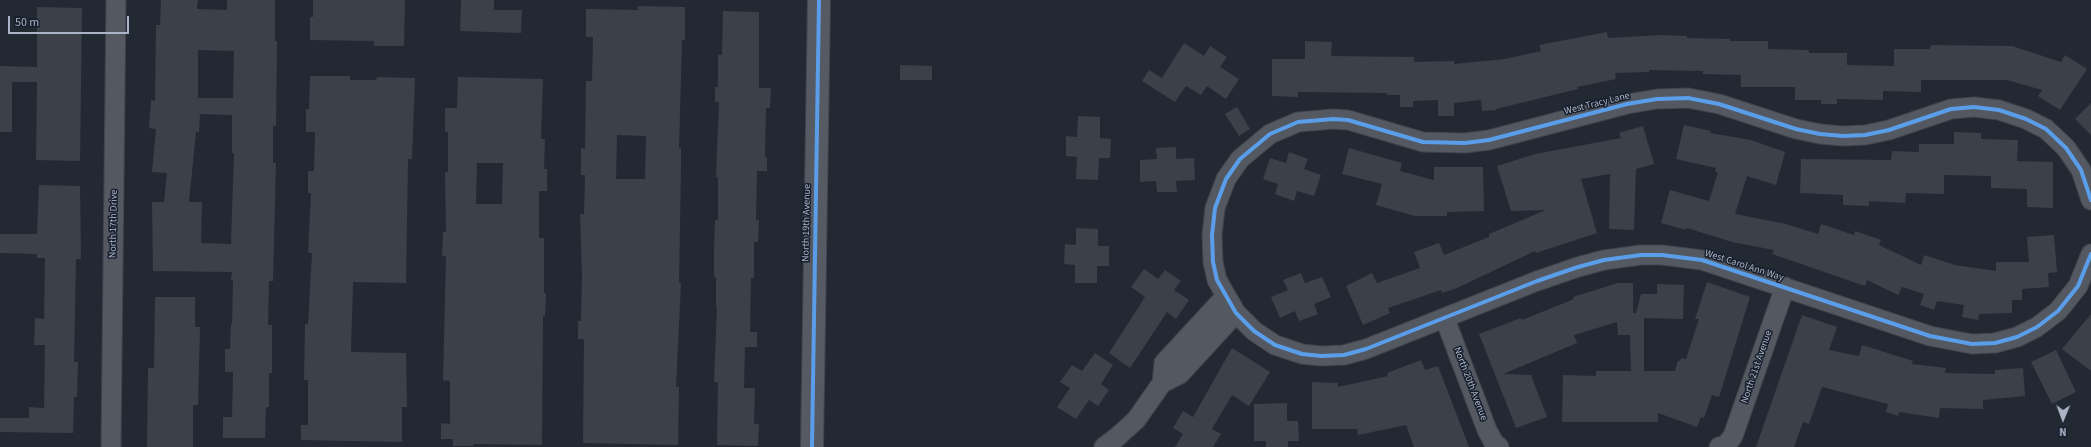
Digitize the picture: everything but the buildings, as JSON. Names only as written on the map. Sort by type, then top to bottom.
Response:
[{"type":"main road","name":"North 19th Avenue","points":[[812,447],[819,0]]},
{"type":"street","name":"North 17th Drive","points":[[111,447],[116,0]]},
{"type":"street","name":"West Tracy Lane","points":[[1225,297],[1217,280],[1213,262],[1212,235],[1215,208],[1226,179],[1240,159],[1270,134],[1298,122],[1313,120],[1348,120],[1423,142],[1465,143],[1489,140],[1627,104],[1658,99],[1688,98],[1719,104],[1796,129],[1820,134],[1843,136],[1866,135],[1951,109],[1974,107],[2006,112],[2026,118],[2046,129],[2066,148],[2081,170],[2091,200]]},
{"type":"street","name":"West Carol Ann Way","points":[[1225,297],[1236,313],[1254,331],[1275,345],[1302,354],[1321,356],[1344,355],[1366,349],[1445,319],[1537,281],[1578,267],[1604,260],[1662,254],[1702,260],[1930,336],[1972,344],[1995,343],[2017,337],[2037,327],[2058,312],[2071,297],[2089,264]]},
{"type":"street","name":"North 21st Avenue","points":[[1723,446],[1733,436],[1784,287]]},
{"type":"street","points":[[1162,383],[1164,363],[1225,297]]},
{"type":"street","points":[[1110,443],[1136,420],[1162,383],[1180,374],[1236,313]]},
{"type":"street","name":"North 20th Avenue","points":[[1445,319],[1487,430],[1498,447]]},
{"type":"cycle path","points":[[812,447],[819,0]]},
{"type":"cycle path","points":[[2091,200],[2081,170],[2066,148],[2046,129],[2026,119],[1999,110],[1974,107],[1951,109],[1889,130],[1865,135],[1843,136],[1820,134],[1796,129],[1719,104],[1688,98],[1657,99],[1627,104],[1489,140],[1465,143],[1423,142],[1348,120],[1333,119],[1298,122],[1270,134],[1240,159],[1226,179],[1215,208],[1212,235],[1213,262],[1217,280],[1236,313],[1254,331],[1275,345],[1302,354],[1321,356],[1344,355],[1366,349],[1537,281],[1578,267],[1604,260],[1641,255],[1662,255],[1702,260],[1930,336],[1972,344],[1995,343],[2017,337],[2037,327],[2058,311],[2078,286],[2091,254]]}]
